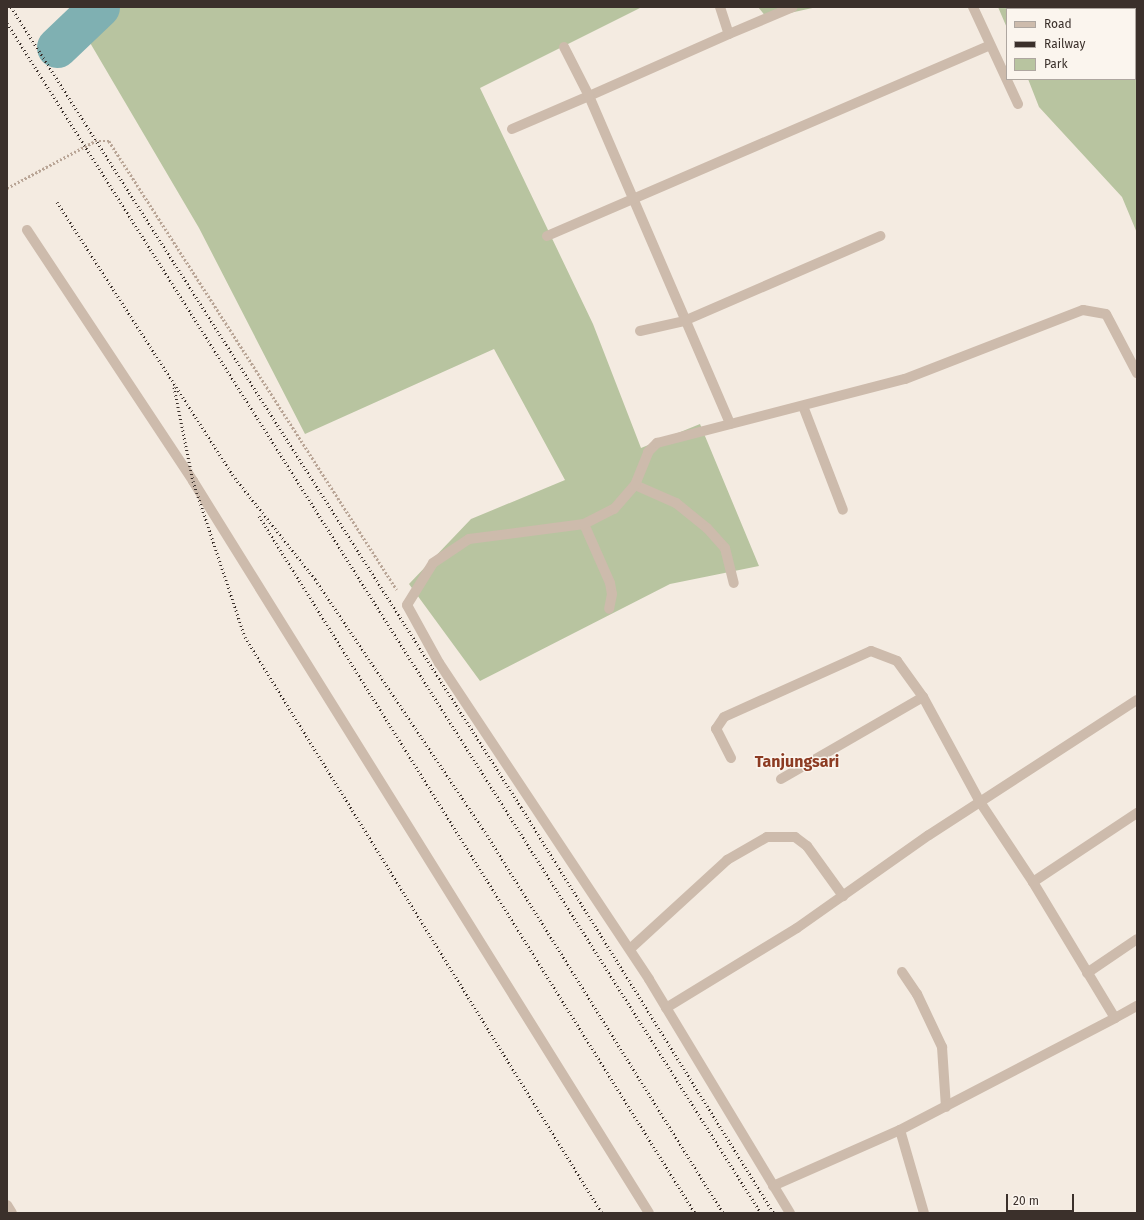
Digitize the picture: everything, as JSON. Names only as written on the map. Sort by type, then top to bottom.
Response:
[{"type":"street","points":[[720,7],[729,34]]},
{"type":"street","points":[[512,129],[792,7]]},
{"type":"street","points":[[973,7],[988,46],[1018,104]]},
{"type":"street","points":[[547,236],[988,46]]},
{"type":"street","points":[[564,47],[589,96],[684,321],[730,424]]},
{"type":"street","points":[[27,230],[193,481],[649,1213]]},
{"type":"street","points":[[640,331],[684,321],[880,236]]},
{"type":"street","points":[[790,1213],[630,949],[439,662],[407,605],[433,563],[469,539],[584,524],[614,509],[635,485],[648,452],[657,443],[905,379],[1092,309],[1106,314],[1137,373]]},
{"type":"street","points":[[803,406],[843,510]]},
{"type":"street","points":[[635,485],[676,503],[707,528],[725,548],[734,583]]},
{"type":"street","points":[[584,524],[610,583],[612,594],[609,609]]},
{"type":"street","points":[[730,758],[716,729],[724,717],[863,652],[879,652],[897,661],[923,697],[980,802],[1033,882],[1115,1018]]},
{"type":"street","points":[[781,779],[923,697]]},
{"type":"street","points":[[666,1008],[843,896],[980,802],[1137,700]]},
{"type":"street","points":[[1033,882],[1137,814]]},
{"type":"street","points":[[630,949],[728,860],[767,837],[781,835],[801,841],[843,896]]},
{"type":"street","points":[[1087,973],[1137,939]]},
{"type":"street","points":[[902,972],[917,994],[942,1046],[946,1107]]},
{"type":"street","points":[[773,1186],[900,1130],[1137,1006]]},
{"type":"street","points":[[900,1130],[924,1213]]},
{"type":"street","points":[[7,1204],[12,1213]]},
{"type":"path","points":[[7,188],[96,141],[109,142],[407,605]]},
{"type":"green space","points":[[69,7],[642,7],[480,88],[593,324],[641,448],[700,424],[759,566],[670,584],[480,681],[409,584],[471,519],[565,480],[494,349],[305,434],[199,228]]},
{"type":"green space","points":[[758,7],[817,7],[767,18]]},
{"type":"green space","points":[[998,7],[1137,7],[1137,233],[1122,197],[1039,107],[1028,80],[1136,80],[1136,8],[1006,8],[1006,26]]},
{"type":"waterway","points":[[57,47],[99,7]]},
{"type":"railway","points":[[11,7],[521,807],[774,1213]]},
{"type":"railway","points":[[7,23],[761,1213]]},
{"type":"railway","points":[[57,202],[235,478],[315,579],[487,835],[723,1213]]},
{"type":"railway","points":[[174,387],[193,481],[245,637],[602,1213]]},
{"type":"railway","points":[[259,516],[695,1213]]},
{"type":"district","name":"Tanjungsari","points":[[797,762]]}]
